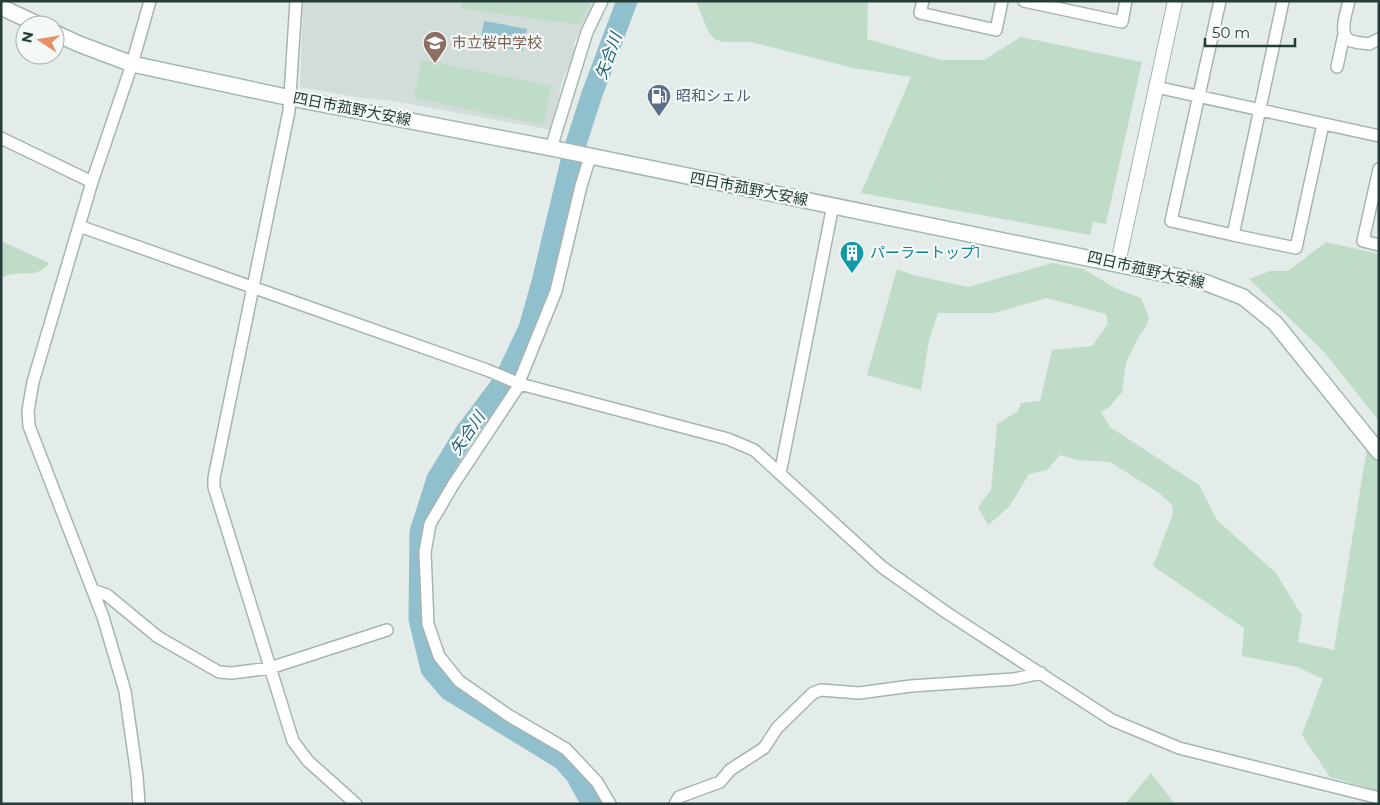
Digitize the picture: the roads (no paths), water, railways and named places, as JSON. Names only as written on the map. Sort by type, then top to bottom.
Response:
[{"type":"main road","points":[[1,7],[18,15]]},
{"type":"main road","name":"四日市菰野大安線","points":[[65,38],[132,64],[291,98],[833,205],[1204,282],[1243,297],[1275,323],[1379,452]]},
{"type":"street","points":[[140,803],[125,691],[103,617],[29,426],[28,411],[33,382],[92,182],[132,64],[150,1]]},
{"type":"street","points":[[296,1],[291,98],[214,478],[214,486],[293,741],[308,761],[356,804]]},
{"type":"street","points":[[553,149],[587,32],[602,1]]},
{"type":"street","points":[[923,1],[920,14],[996,30],[1002,1]]},
{"type":"street","points":[[1024,1],[1122,22],[1126,1]]},
{"type":"street","points":[[1118,263],[1175,1]]},
{"type":"street","points":[[1220,1],[1171,221],[1296,248],[1323,124]]},
{"type":"street","points":[[1233,234],[1283,1]]},
{"type":"street","points":[[1337,67],[1349,1]]},
{"type":"street","points":[[1344,34],[1350,41],[1369,44],[1379,39]]},
{"type":"street","points":[[1156,87],[1379,136]]},
{"type":"street","points":[[1,138],[92,182]]},
{"type":"street","points":[[590,157],[581,186],[556,291],[521,377],[520,384],[453,484],[430,524],[425,552],[428,624],[439,656],[459,682],[508,715],[566,750],[597,782],[610,804]]},
{"type":"street","points":[[1379,169],[1363,241],[1379,245]]},
{"type":"street","points":[[780,474],[833,205]]},
{"type":"street","points":[[79,226],[487,370],[520,384],[728,439],[754,450],[882,567],[947,613],[1112,720],[1179,748],[1379,798]]},
{"type":"street","points":[[93,590],[107,595],[158,637],[219,672],[232,673],[270,668],[386,630]]},
{"type":"street","points":[[674,804],[680,797],[720,782],[730,770],[764,748],[777,728],[813,694],[820,690],[859,693],[911,686],[1014,679],[1041,673]]},
{"type":"water","points":[[484,21],[527,29],[523,51],[480,44]]},
{"type":"waterway","name":"矢合川","points":[[592,804],[576,775],[563,760],[449,690],[431,669],[419,619],[420,532],[437,479],[465,433],[504,381],[529,328],[573,153],[592,94],[627,1]]},
{"type":"place","name":"市立桜中学校","points":[[435,64]]},
{"type":"place","name":"昭和シェル","points":[[659,117]]},
{"type":"place","name":"パーラートップ1","points":[[852,274]]}]
